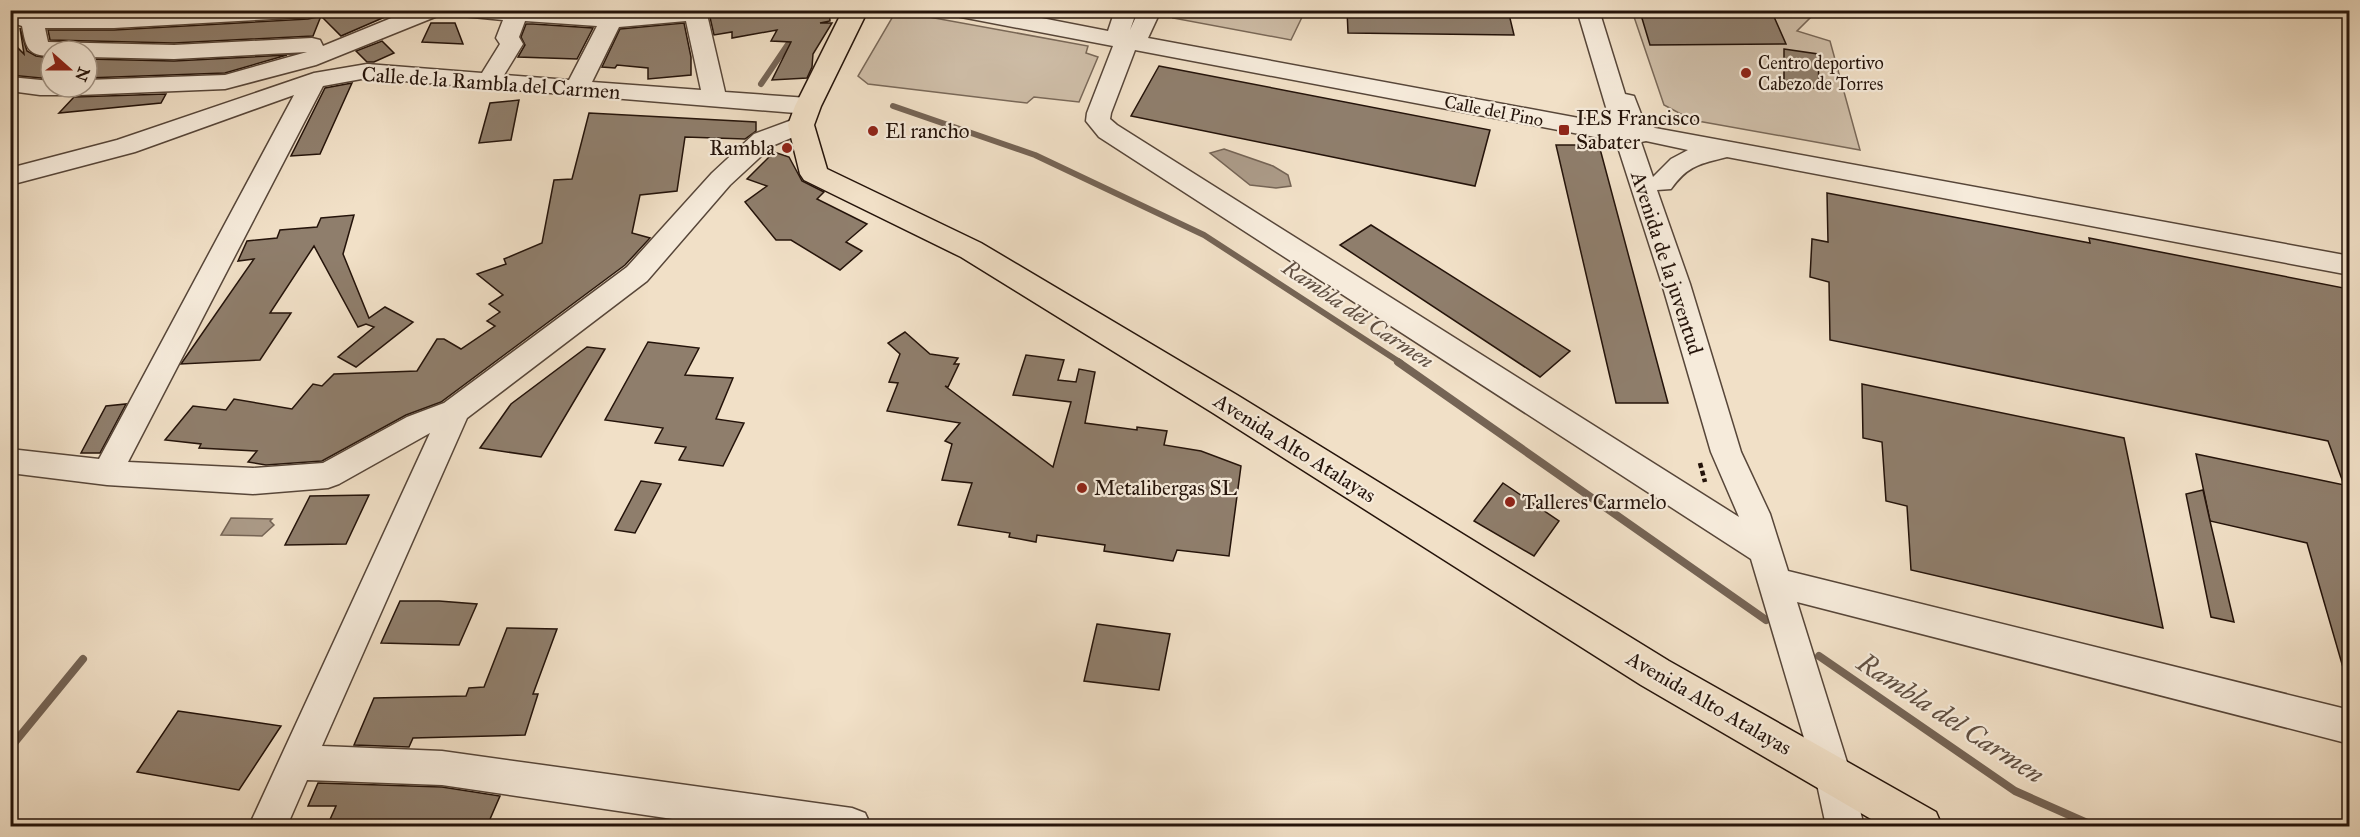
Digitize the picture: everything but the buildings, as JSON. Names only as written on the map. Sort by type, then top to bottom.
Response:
[{"type":"main road","points":[[804,116],[856,10]]},
{"type":"main road","name":"Avenida Alto Atalayas","points":[[804,116],[814,174],[971,250],[1225,404],[1655,673],[1921,826]]},
{"type":"street","points":[[19,17],[53,23],[86,16],[264,13],[308,10]]},
{"type":"street","points":[[256,73],[412,10]]},
{"type":"street","points":[[10,84],[40,88],[158,86],[225,82],[308,60],[432,10]]},
{"type":"street","points":[[460,10],[629,21],[695,12],[715,99]]},
{"type":"street","name":"Calle del Pino","points":[[961,10],[1128,29]]},
{"type":"street","name":"Calle del Pino","points":[[1019,10],[1128,29],[1731,151],[2349,266]]},
{"type":"street","points":[[1150,10],[1128,29],[1099,113],[1098,122],[1108,131],[1770,567],[2349,727]]},
{"type":"street","points":[[1588,10],[1597,40],[1624,93],[1632,122],[1631,131]]},
{"type":"street","name":"Avenida de la juventud","points":[[1608,10],[1631,131],[1726,452],[1754,514],[1833,775],[1845,826]]},
{"type":"street","points":[[489,80],[512,44],[507,38],[507,13]]},
{"type":"street","points":[[19,17],[32,22],[37,44],[42,49],[174,52],[327,45]]},
{"type":"street","points":[[576,88],[611,20]]},
{"type":"street","name":"Calle de la Rambla del Carmen","points":[[10,177],[126,146],[314,80],[367,71],[715,99],[804,116]]},
{"type":"street","points":[[107,473],[314,80]]},
{"type":"street","points":[[10,460],[107,473],[253,481],[328,475],[418,425],[455,411],[637,274],[721,179],[764,140],[804,116]]},
{"type":"street","name":"Avenida de la juventud","points":[[1631,131],[1662,183],[1744,448],[1754,514]]},
{"type":"street","points":[[1662,183],[1668,173],[1687,159],[1700,154],[1731,151]]},
{"type":"street","points":[[268,826],[455,411]]},
{"type":"street","points":[[297,762],[442,768],[650,800],[852,826]]},
{"type":"shaded area","points":[[1177,10],[1305,11],[1291,40],[1173,18]]},
{"type":"shaded area","points":[[896,11],[1088,46],[1086,53],[1098,57],[1079,102],[1034,97],[1027,103],[868,84],[858,76]]},
{"type":"shaded area","name":"Centro deportivo Cabezo de Torres","points":[[1632,11],[1814,11],[1797,31],[1830,41],[1860,150],[1692,120],[1664,105]]},
{"type":"shaded area","points":[[1224,149],[1273,166],[1288,175],[1291,186],[1276,188],[1250,185],[1210,153]]},
{"type":"shaded area","points":[[231,518],[272,519],[270,521],[274,525],[262,536],[221,535]]},
{"type":"waterway","points":[[761,84],[795,34]]},
{"type":"waterway","name":"Rambla del Carmen","points":[[893,106],[1035,155],[1204,235],[1401,363]]},
{"type":"waterway","name":"Rambla del Carmen","points":[[1398,362],[1766,620]]},
{"type":"waterway","name":"Rambla del Carmen","points":[[1819,656],[2015,791],[2094,826]]},
{"type":"waterway","points":[[10,748],[83,659]]},
{"type":"place","name":"Centro deportivo Cabezo de Torres","points":[[1746,73]]},
{"type":"place","name":"IES Francisco Sabater","points":[[1564,130]]},
{"type":"place","name":"El rancho","points":[[873,131]]},
{"type":"place","name":"Rambla","points":[[787,148]]},
{"type":"place","name":"Metalibergas SL","points":[[1082,488]]},
{"type":"place","name":"Talleres Carmelo","points":[[1510,502]]}]
